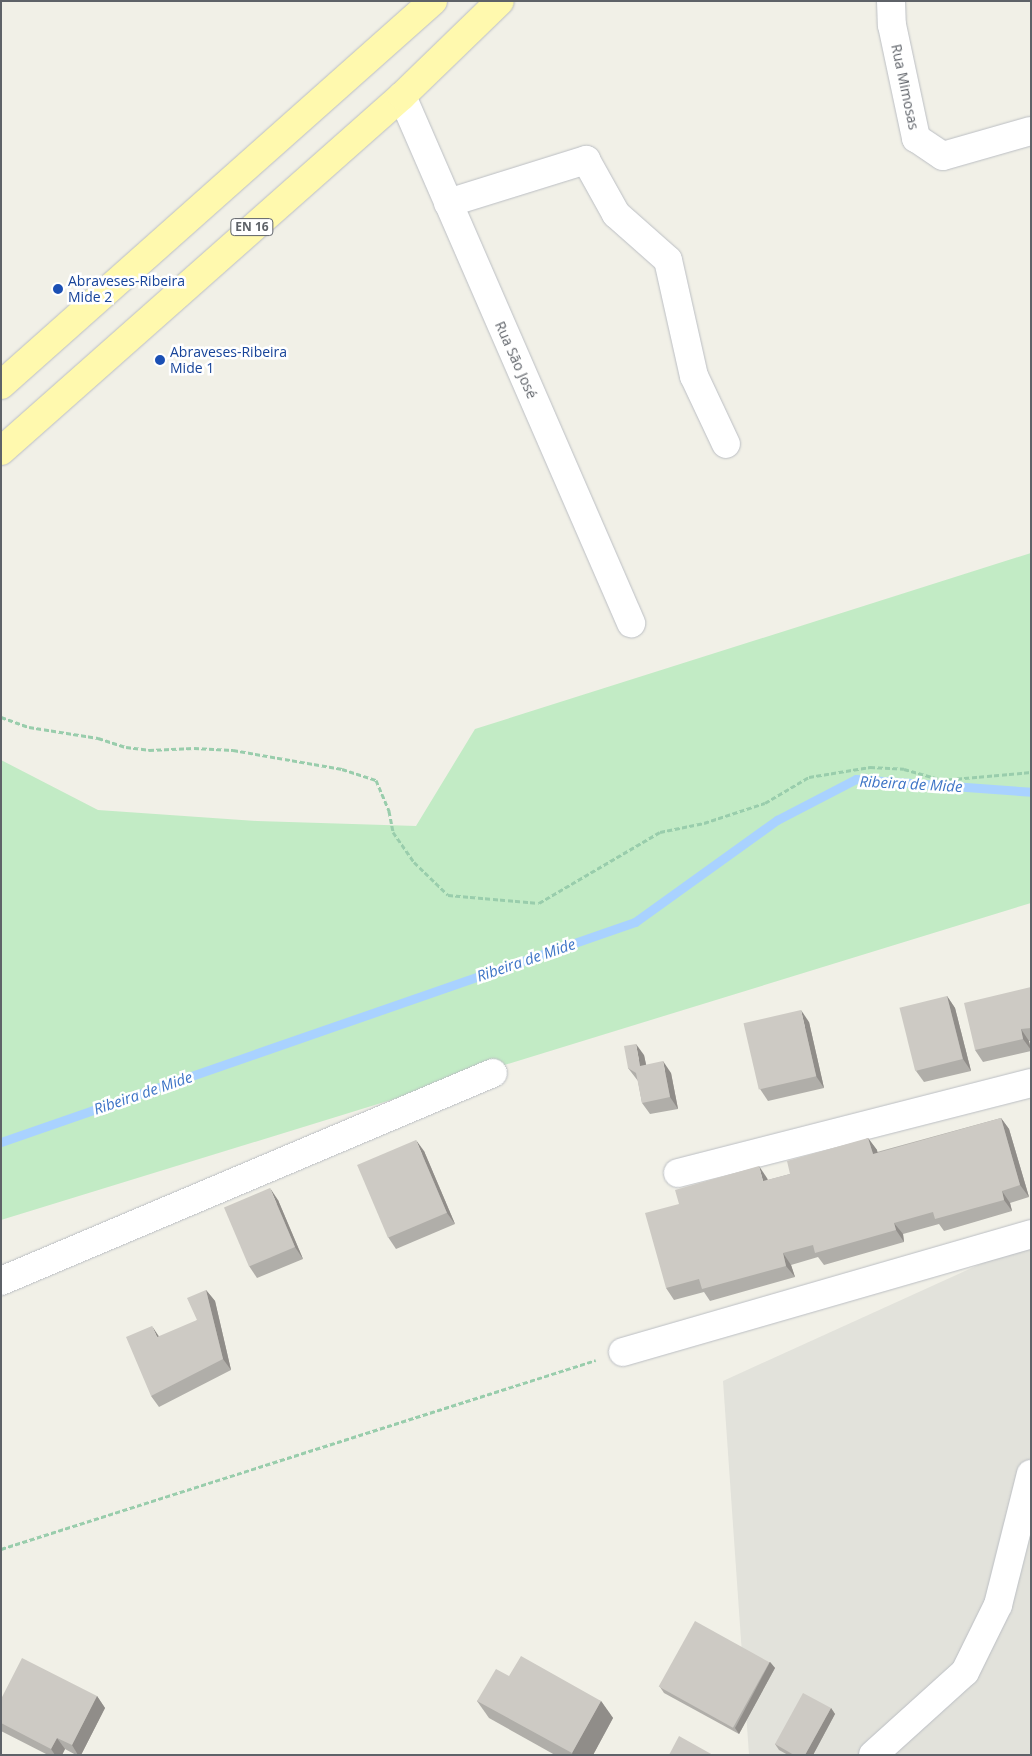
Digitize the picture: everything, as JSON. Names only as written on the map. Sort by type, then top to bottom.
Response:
[{"type":"main road","points":[[1,385],[433,1]]},
{"type":"main road","name":"EN 16","points":[[1,451],[402,96],[500,1]]},
{"type":"street","name":"Rua Mimosas","points":[[891,1],[892,25],[916,138],[943,156],[1031,131]]},
{"type":"street","name":"Rua São José","points":[[402,96],[631,624]]},
{"type":"street","points":[[448,203],[586,160],[616,214],[668,260],[694,376],[726,444]]},
{"type":"street","points":[[1,1281],[493,1073]]},
{"type":"street","points":[[678,1173],[1031,1083]]},
{"type":"street","points":[[623,1352],[1031,1234]]},
{"type":"street","points":[[873,1755],[965,1672],[998,1605],[1031,1474]]},
{"type":"path","points":[[1,717],[29,727],[98,738],[126,747],[150,750],[194,748],[233,750],[350,772],[376,780],[389,811],[393,832],[414,862],[448,895],[539,903],[660,832],[704,823],[765,803],[809,777],[870,767],[904,769],[942,780],[1031,772]]},
{"type":"path","points":[[1,1548],[623,1352]]},
{"type":"shaded area","points":[[1031,1241],[1031,1755],[749,1755],[723,1381]]},
{"type":"green space","points":[[1031,553],[1031,903],[1,1220],[1,760],[98,810],[257,821],[416,826],[475,729]]},
{"type":"building","points":[[1031,987],[1031,1028],[1021,1029],[1023,1039],[975,1050],[964,1003]]},
{"type":"building","points":[[947,996],[963,1059],[915,1071],[899,1008]]},
{"type":"building","points":[[801,1010],[816,1076],[759,1090],[744,1023]]},
{"type":"building","points":[[636,1044],[640,1066],[663,1061],[670,1097],[642,1103],[636,1073],[628,1068],[624,1046]]},
{"type":"building","points":[[1001,1118],[1020,1185],[1002,1191],[1004,1200],[935,1219],[933,1212],[894,1223],[896,1230],[815,1253],[813,1245],[783,1253],[786,1266],[702,1289],[699,1279],[666,1288],[645,1213],[679,1204],[675,1190],[759,1166],[763,1181],[790,1174],[787,1161],[868,1138],[873,1154]]},
{"type":"building","points":[[416,1140],[447,1213],[388,1238],[357,1165]]},
{"type":"building","points":[[270,1188],[295,1247],[249,1266],[224,1208]]},
{"type":"building","points":[[206,1290],[223,1359],[151,1396],[126,1337],[152,1326],[157,1337],[197,1320],[187,1298]]},
{"type":"building","points":[[695,1621],[769,1662],[733,1728],[659,1687]]},
{"type":"building","points":[[521,1656],[601,1701],[572,1753],[477,1701],[496,1669],[509,1676]]},
{"type":"building","points":[[22,1658],[97,1696],[72,1745],[57,1738],[51,1749],[1,1723],[1,1699]]},
{"type":"building","points":[[803,1693],[831,1708],[805,1755],[794,1755],[775,1744]]},
{"type":"building","points":[[679,1736],[713,1755],[669,1755]]},
{"type":"waterway","name":"Ribeira de Mide","points":[[1,1142],[635,922],[777,820],[856,779],[1031,792]]},
{"type":"place","name":"Abraveses-Ribeira Mide 2","points":[[58,289]]},
{"type":"place","name":"Abraveses-Ribeira Mide 1","points":[[160,360]]}]
